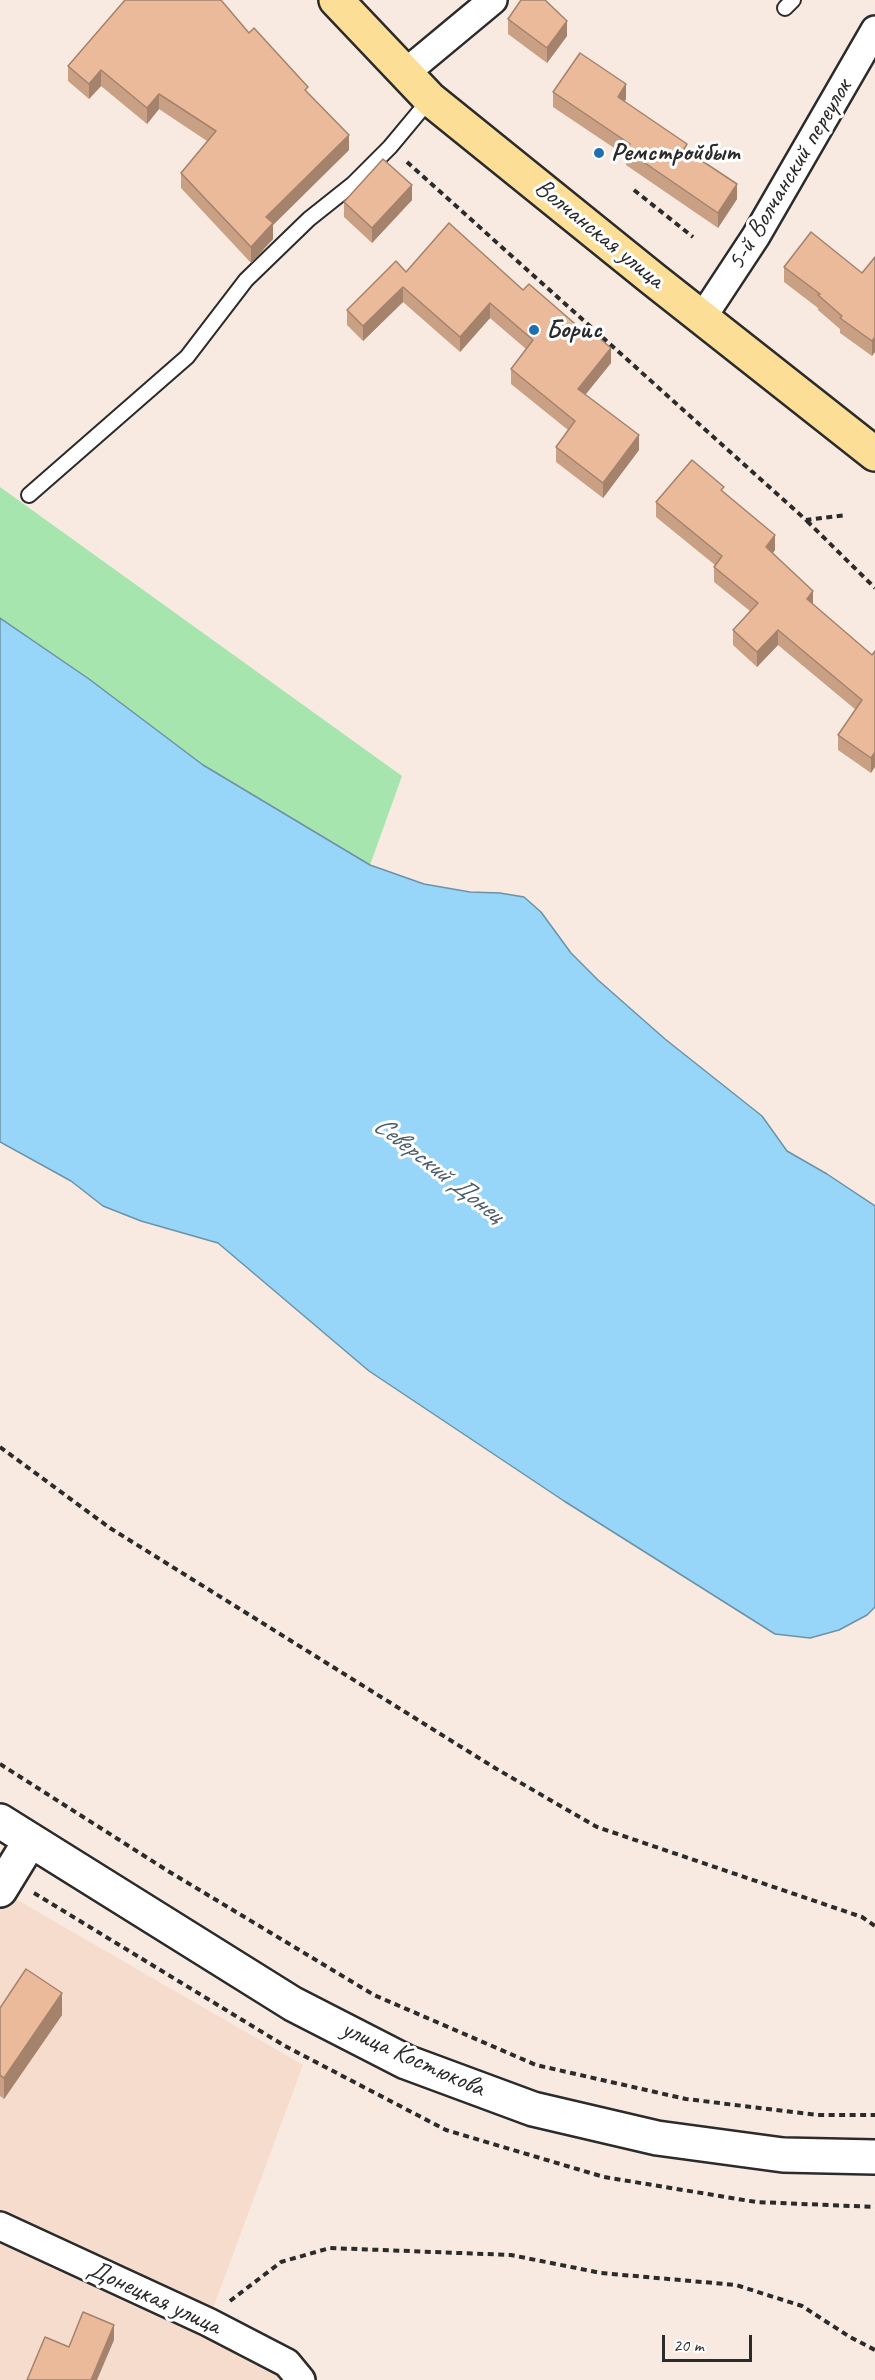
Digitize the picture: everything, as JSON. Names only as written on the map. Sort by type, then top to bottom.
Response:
[{"type":"main road","name":"Волчанская улица","points":[[336,0],[430,99],[875,454]]},
{"type":"main road","name":"улица Костюкова","points":[[0,1821],[293,2004],[406,2062],[533,2109],[657,2138],[783,2155],[875,2157]]},
{"type":"main road","points":[[0,1890],[30,1841]]},
{"type":"street","points":[[404,74],[493,0]]},
{"type":"street","name":"5-й Волчанский переулок","points":[[702,318],[756,236],[875,30]]},
{"type":"street","name":"Донецкая улица","points":[[0,2226],[208,2322],[287,2363],[300,2380]]},
{"type":"lane","points":[[29,495],[187,357],[246,280],[309,219],[353,184],[390,147],[430,99]]},
{"type":"path","points":[[390,147],[806,520],[875,588]]},
{"type":"path","points":[[634,190],[693,237]]},
{"type":"path","points":[[806,520],[846,515]]},
{"type":"path","points":[[0,1447],[110,1528],[495,1768],[597,1827],[862,1917],[875,1926]]},
{"type":"path","points":[[0,1764],[168,1871],[374,1995],[536,2065],[686,2099],[818,2115],[875,2115]]},
{"type":"path","points":[[208,2322],[239,2294],[281,2262],[330,2248],[424,2251],[511,2255],[601,2273],[736,2285],[802,2306],[875,2350]]},
{"type":"shaded area","points":[[0,1890],[303,2065],[208,2322],[287,2363],[284,2380],[0,2380]]},
{"type":"green space","points":[[0,487],[402,776],[370,865],[203,765],[89,679],[0,618]]},
{"type":"water","name":"Северский Донец","points":[[0,618],[89,679],[203,765],[370,865],[424,884],[470,892],[524,897],[541,912],[571,953],[598,980],[665,1039],[762,1116],[787,1151],[875,1206],[875,1607],[867,1615],[839,1630],[810,1638],[775,1634],[564,1501],[369,1371],[218,1243],[141,1221],[103,1206],[71,1181],[0,1142]]},
{"type":"building","points":[[125,0],[221,0],[249,33],[254,28],[308,87],[305,90],[349,135],[266,217],[273,223],[251,247],[181,173],[216,131],[159,94],[147,108],[101,70],[89,84],[68,66]]},
{"type":"building","points":[[521,0],[545,0],[567,21],[547,48],[508,19]]},
{"type":"building","points":[[580,53],[626,84],[618,97],[687,144],[684,149],[737,184],[718,213],[626,150],[630,144],[553,92]]},
{"type":"building","points":[[383,159],[412,185],[372,228],[344,202]]},
{"type":"building","points":[[449,223],[523,290],[529,284],[588,335],[591,331],[611,348],[578,389],[639,435],[603,483],[556,447],[575,421],[511,369],[533,340],[490,303],[460,337],[403,287],[363,326],[347,310],[396,261],[406,272]]},
{"type":"building","points":[[811,232],[862,273],[875,257],[875,337],[872,341],[840,318],[842,316],[818,295],[820,294],[784,267]]},
{"type":"building","points":[[692,460],[724,487],[721,490],[775,535],[766,547],[813,591],[807,599],[872,655],[875,651],[875,752],[871,758],[838,735],[862,700],[778,630],[757,652],[733,630],[758,603],[714,567],[722,556],[656,502]]},
{"type":"building","points":[[26,1969],[62,1993],[4,2078],[0,2075],[0,2008]]},
{"type":"building","points":[[83,2312],[114,2325],[91,2380],[27,2380],[45,2337],[69,2347]]},
{"type":"place","name":"Ремстройбыт","points":[[599,153]]},
{"type":"place","name":"Борис","points":[[534,330]]}]
